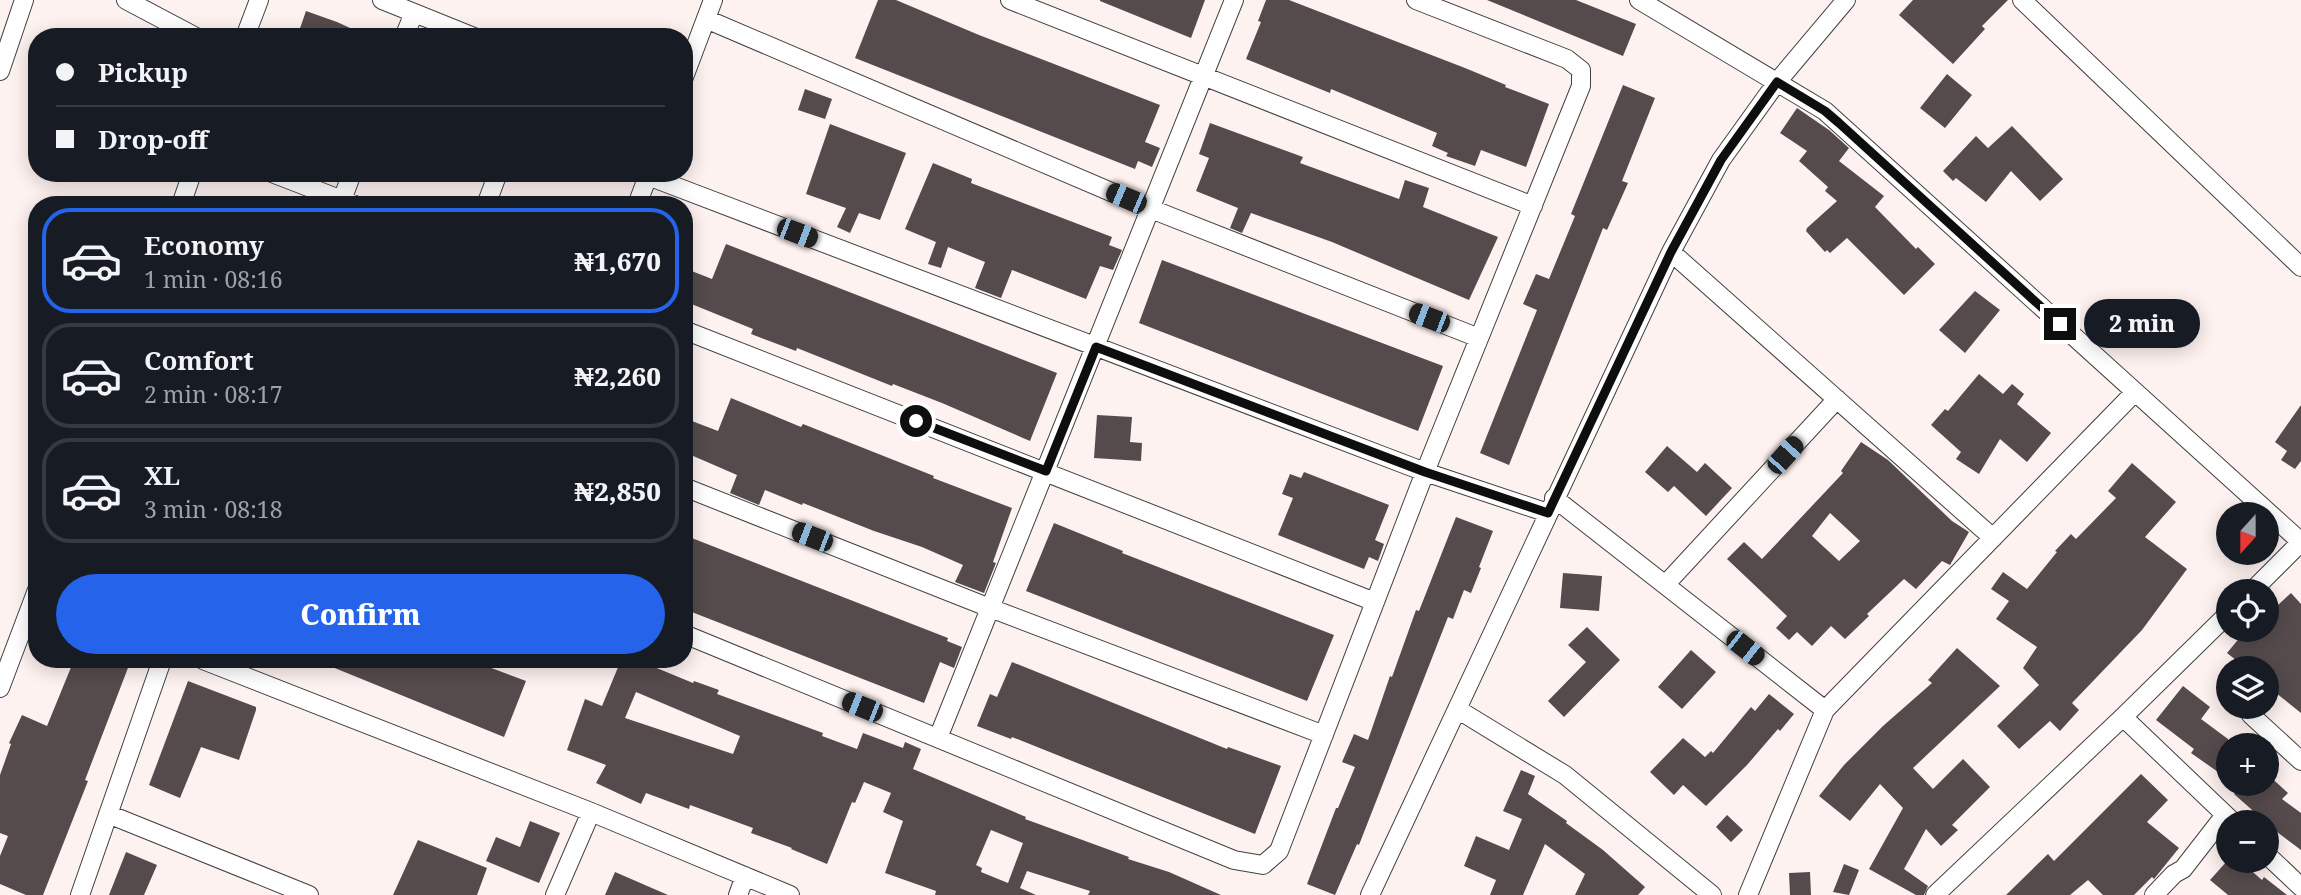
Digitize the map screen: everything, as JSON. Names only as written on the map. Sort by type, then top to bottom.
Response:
[{"type":"street","points":[[0,71],[24,0]]},
{"type":"street","points":[[126,0],[179,28]]},
{"type":"street","points":[[248,28],[259,0]]},
{"type":"street","points":[[382,0],[452,28]]},
{"type":"street","points":[[693,53],[713,0]]},
{"type":"street","points":[[1010,0],[1532,206]]},
{"type":"street","points":[[938,738],[1234,0]]},
{"type":"street","points":[[693,638],[1234,860],[1263,865],[1279,851],[1425,472],[1581,86],[1581,70],[1567,59],[1416,0]]},
{"type":"street","points":[[1639,0],[1825,111],[1868,147],[2301,542],[2264,579]]},
{"type":"street","points":[[1370,895],[1671,252],[1721,160],[1777,82],[1846,0]]},
{"type":"street","points":[[2022,0],[2301,267]]},
{"type":"street","points":[[408,28],[414,13]]},
{"type":"street","points":[[706,19],[1151,209],[1479,338]]},
{"type":"street","points":[[296,182],[332,196]]},
{"type":"street","points":[[666,182],[1425,472],[1551,505],[1665,585],[1825,710]]},
{"type":"street","points":[[1671,252],[1993,538]]},
{"type":"street","points":[[693,334],[1375,602]]},
{"type":"street","points":[[1748,895],[1825,710],[2135,392]]},
{"type":"street","points":[[1665,585],[1837,399]]},
{"type":"street","points":[[693,491],[990,608],[1324,735]]},
{"type":"street","points":[[0,688],[28,615]]},
{"type":"street","points":[[1935,895],[2123,718],[2216,626]]},
{"type":"street","points":[[80,895],[159,668]]},
{"type":"street","points":[[223,668],[591,812],[790,895]]},
{"type":"street","points":[[1457,709],[1565,775],[1712,895]]},
{"type":"street","points":[[2123,718],[2220,810]]},
{"type":"street","points":[[2255,719],[2301,761]]},
{"type":"street","points":[[555,895],[591,812]]},
{"type":"street","points":[[108,814],[309,895]]},
{"type":"street","points":[[2154,895],[2216,833]]},
{"type":"street","points":[[2279,866],[2301,887]]},
{"type":"street","points":[[737,895],[745,877]]},
{"type":"building","points":[[878,0],[896,0],[1160,105],[1145,142],[1160,148],[1152,167],[1138,161],[1135,169],[855,58]]},
{"type":"building","points":[[1100,0],[1205,0],[1191,38],[1100,1]]},
{"type":"building","points":[[1266,0],[1289,0],[1465,68],[1549,104],[1526,167],[1481,150],[1475,166],[1446,156],[1448,153],[1432,146],[1437,133],[1331,89],[1330,93],[1246,59],[1261,22],[1258,21]]},
{"type":"building","points":[[1487,0],[1576,0],[1636,24],[1623,56]]},
{"type":"building","points":[[1913,0],[2008,0],[1982,26],[1985,29],[1953,64],[1899,15]]},
{"type":"building","points":[[306,11],[350,28],[300,28]]},
{"type":"building","points":[[1947,74],[1972,95],[1945,128],[1920,108]]},
{"type":"building","points":[[1623,85],[1655,98],[1622,181],[1628,183],[1607,230],[1603,228],[1509,465],[1480,453],[1537,310],[1523,304],[1536,274],[1549,279],[1575,216],[1571,214]]},
{"type":"building","points":[[805,89],[832,99],[825,119],[798,110]]},
{"type":"building","points":[[1797,108],[1849,148],[1839,161],[1884,196],[1875,207],[1916,249],[1918,247],[1935,264],[1904,295],[1847,238],[1830,253],[1827,250],[1825,252],[1806,231],[1837,201],[1825,191],[1828,187],[1799,161],[1807,151],[1780,133]]},
{"type":"building","points":[[1210,123],[1303,157],[1300,163],[1399,199],[1405,180],[1429,188],[1423,207],[1498,237],[1469,300],[1332,242],[1251,213],[1242,233],[1230,228],[1238,208],[1196,191],[1209,158],[1199,154]]},
{"type":"building","points":[[830,124],[906,153],[880,220],[859,213],[850,233],[837,227],[846,208],[806,194]]},
{"type":"building","points":[[2012,126],[2063,179],[2040,201],[2011,171],[1986,202],[1956,178],[1953,181],[1943,171],[1976,136],[1988,148]]},
{"type":"building","points":[[933,163],[972,179],[971,183],[1112,237],[1109,245],[1122,250],[1113,270],[1100,266],[1086,299],[1012,270],[1001,298],[975,288],[985,262],[948,247],[941,268],[928,264],[936,242],[905,229]]},
{"type":"building","points":[[726,244],[1057,373],[1030,441],[893,384],[892,386],[797,348],[796,351],[751,334],[753,329],[693,305],[693,272],[712,279]]},
{"type":"building","points":[[1162,260],[1443,366],[1418,431],[1139,323]]},
{"type":"building","points":[[1975,291],[2000,310],[1965,353],[1939,330]]},
{"type":"building","points":[[1979,374],[2003,394],[2012,384],[2024,394],[2017,404],[2051,433],[2027,462],[2000,439],[1979,474],[1956,459],[1961,452],[1931,425],[1945,409],[1948,411]]},
{"type":"building","points":[[731,398],[1012,508],[984,593],[955,582],[963,565],[922,547],[765,490],[759,505],[730,493],[737,475],[693,456],[693,421],[718,431]]},
{"type":"building","points":[[2301,405],[2301,461],[2295,469],[2281,460],[2287,451],[2275,442]]},
{"type":"building","points":[[1097,415],[1132,417],[1130,442],[1142,443],[1141,461],[1094,458]]},
{"type":"building","points":[[1861,442],[1888,460],[1952,521],[1969,532],[1950,565],[1942,561],[1916,589],[1904,579],[1845,639],[1831,626],[1812,646],[1797,632],[1789,640],[1776,628],[1787,616],[1727,559],[1744,542],[1762,559],[1843,473],[1841,471]],"holes":[[[1830,513],[1860,541],[1839,561],[1812,536]]]},
{"type":"building","points":[[1667,446],[1697,472],[1705,463],[1732,488],[1706,516],[1674,486],[1668,492],[1645,472]]},
{"type":"building","points":[[2132,463],[2176,502],[2145,537],[2187,569],[2142,630],[2072,703],[2079,710],[2060,731],[2050,721],[2019,749],[1997,726],[2039,685],[2023,668],[2037,647],[1996,619],[2009,601],[1991,589],[2003,572],[2027,589],[2071,534],[2076,539],[2116,498],[2108,491]]},
{"type":"building","points":[[1304,472],[1389,505],[1375,540],[1384,544],[1378,561],[1369,557],[1364,569],[1278,535],[1293,498],[1282,494],[1290,474],[1301,478]]},
{"type":"building","points":[[1456,517],[1493,531],[1471,593],[1464,590],[1453,619],[1448,617],[1359,845],[1357,844],[1335,895],[1307,884],[1355,767],[1342,762],[1354,734],[1368,740],[1416,610],[1419,611]]},
{"type":"building","points":[[1054,523],[1123,551],[1122,553],[1334,635],[1307,701],[1026,591]]},
{"type":"building","points":[[693,539],[948,638],[947,641],[962,647],[954,668],[940,662],[924,703],[693,613]]},
{"type":"building","points":[[1563,573],[1602,576],[1599,611],[1560,608]]},
{"type":"building","points":[[2291,593],[2301,604],[2301,713],[2279,695],[2279,656],[2231,656],[2227,653],[2236,642],[2279,642],[2279,604]]},
{"type":"building","points":[[1587,627],[1620,660],[1564,717],[1548,701],[1586,662],[1568,645]]},
{"type":"building","points":[[1957,648],[2000,686],[1913,768],[1933,789],[1963,759],[1990,787],[1952,825],[1958,830],[1941,846],[1926,829],[1904,869],[1928,886],[1924,895],[1916,895],[1869,869],[1903,808],[1880,784],[1850,821],[1819,796],[1844,765],[1883,726],[1932,683],[1928,680]]},
{"type":"building","points":[[1691,650],[1716,672],[1682,709],[1658,687]]},
{"type":"building","points":[[1012,662],[1227,749],[1228,747],[1281,766],[1255,834],[1012,737],[1011,739],[977,726],[990,694],[997,697]]},
{"type":"building","points":[[71,668],[128,668],[85,780],[88,781],[43,895],[26,895],[0,884],[0,856],[8,836],[0,833],[0,775],[11,744],[9,743],[22,715],[47,726]]},
{"type":"building","points":[[335,668],[491,668],[526,681],[504,737]]},
{"type":"building","points":[[618,668],[657,668],[719,690],[717,694],[823,733],[822,736],[857,749],[863,733],[903,748],[905,742],[921,749],[913,769],[1026,817],[1025,819],[1169,872],[1221,895],[1088,895],[1090,891],[1027,871],[1020,888],[1036,895],[935,895],[936,891],[885,873],[903,821],[883,812],[891,793],[864,782],[855,803],[852,802],[827,864],[751,833],[753,828],[690,805],[689,809],[646,793],[641,804],[596,783],[606,765],[567,750],[585,699],[602,706]],"holes":[[[636,692],[740,736],[733,754],[625,718]],[[991,830],[1023,843],[1008,883],[981,872],[982,868],[976,865]]]},
{"type":"building","points":[[188,681],[256,707],[256,710],[239,760],[201,747],[180,798],[149,785]]},
{"type":"building","points":[[2183,686],[2210,707],[2201,719],[2220,733],[2216,733],[2216,771],[2191,753],[2194,749],[2156,720]]},
{"type":"building","points":[[1769,694],[1794,714],[1706,806],[1683,785],[1674,795],[1650,772],[1683,738],[1705,757],[1711,751],[1713,753],[1751,707],[1755,711]]},
{"type":"building","points":[[1521,770],[1535,776],[1528,794],[1567,821],[1566,823],[1603,850],[1645,887],[1638,895],[1575,895],[1585,874],[1545,844],[1523,895],[1490,895],[1496,880],[1464,866],[1476,836],[1509,850],[1522,819],[1503,811]]},
{"type":"building","points":[[2141,774],[2168,800],[2147,822],[2179,848],[2154,879],[2152,877],[2134,895],[2103,895],[2088,880],[2070,895],[2006,895],[2048,854],[2054,861]]},
{"type":"building","points":[[2279,785],[2288,793],[2282,799],[2301,813],[2301,850],[2279,834],[2279,810],[2252,810],[2236,796],[2279,796]]},
{"type":"building","points":[[1727,815],[1743,830],[1731,842],[1716,827]]},
{"type":"building","points":[[530,821],[560,833],[539,883],[486,861],[496,837],[520,847]]},
{"type":"building","points":[[418,840],[487,868],[477,895],[393,895]]},
{"type":"building","points":[[126,852],[157,865],[144,895],[109,895]]},
{"type":"building","points":[[1844,864],[1859,870],[1849,895],[1833,892]]},
{"type":"building","points":[[615,872],[668,895],[605,895]]},
{"type":"building","points":[[1810,872],[1811,895],[1790,895],[1789,873]]},
{"type":"building","points":[[2216,873],[2254,873],[2262,880],[2264,877],[2287,895],[2228,895],[2210,880]]},
{"type":"route","points":[[916,421],[1046,471],[1096,347],[1425,472],[1548,513],[1671,252],[1721,160],[1777,82],[1825,111],[1868,147],[2060,324]]}]
